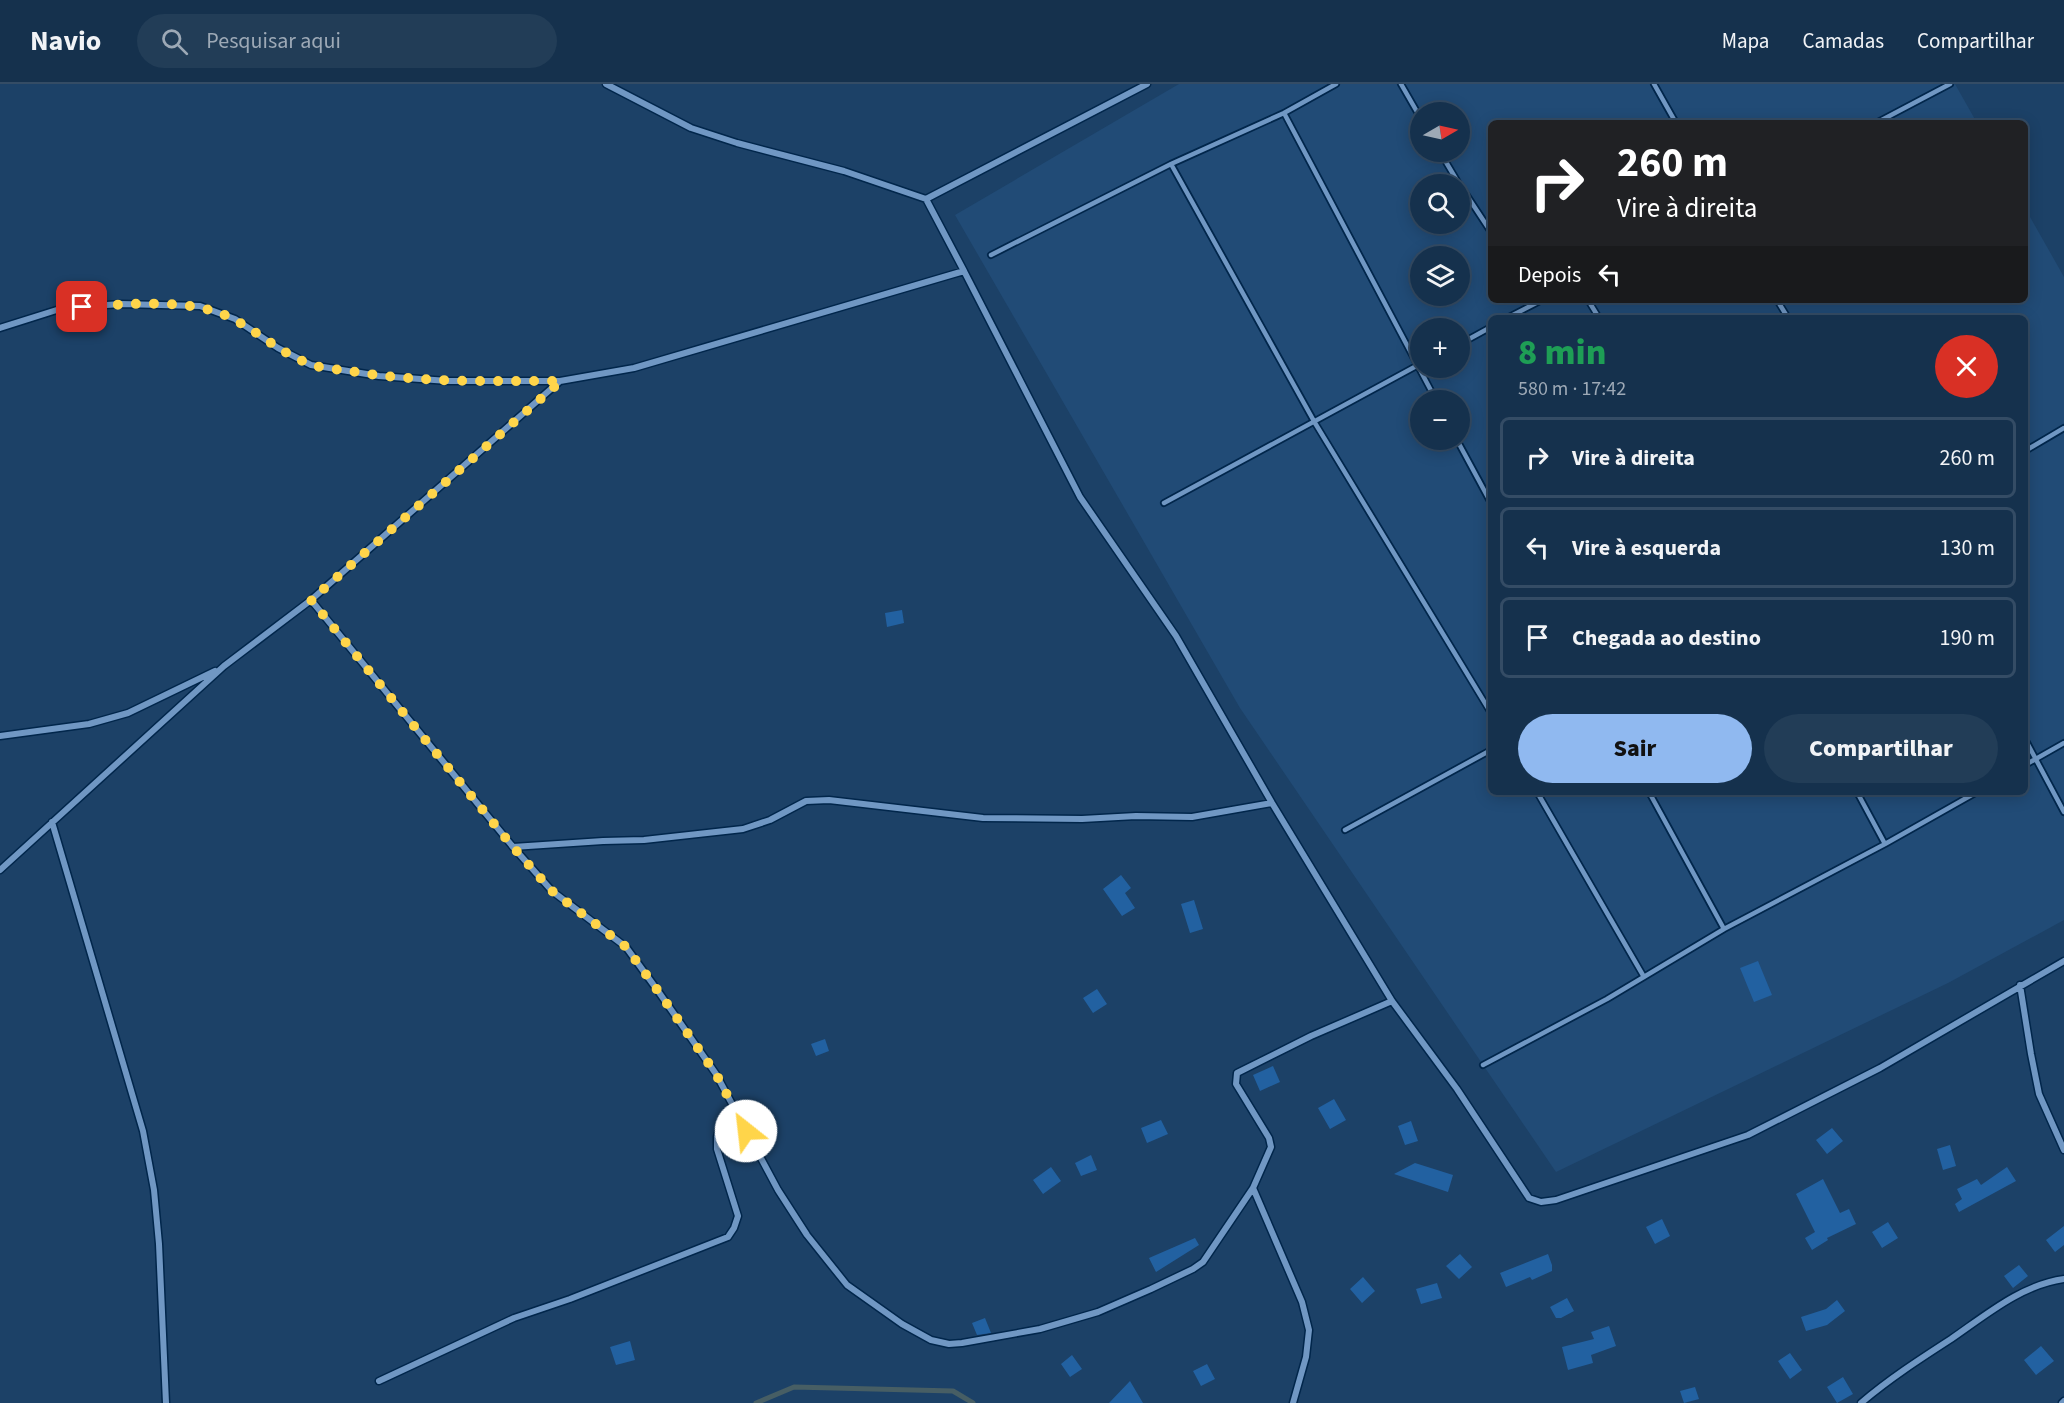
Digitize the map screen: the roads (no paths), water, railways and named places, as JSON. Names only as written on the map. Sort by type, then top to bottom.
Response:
[{"type":"street","points":[[606,84],[691,128],[736,143],[844,171],[926,199],[1080,497],[1176,636],[1272,803],[1392,1001],[1457,1089],[1529,1198],[1541,1202],[1556,1200],[1748,1135],[1880,1068],[2064,961]]},
{"type":"street","points":[[926,199],[1147,84]]},
{"type":"street","points":[[0,328],[63,308],[121,304],[200,306],[235,319],[278,348],[311,364],[379,376],[413,379],[561,381],[634,368],[964,271]]},
{"type":"street","points":[[0,870],[224,666],[311,600],[561,381]]},
{"type":"street","points":[[311,600],[513,847],[552,891],[626,947],[716,1074],[778,1190],[807,1235],[847,1285],[902,1324],[931,1341],[949,1344],[1040,1329],[1098,1312],[1193,1269],[1203,1262],[1253,1188],[1271,1148],[1269,1138],[1236,1084],[1237,1073],[1311,1036],[1392,1001]]},
{"type":"street","points":[[0,736],[89,724],[128,713],[224,666]]},
{"type":"street","points":[[513,847],[644,840],[743,830],[770,820],[806,801],[840,801],[984,818],[1071,819],[1136,816],[1192,817],[1272,803]]},
{"type":"street","points":[[52,822],[143,1131],[154,1190],[159,1244],[166,1403]]},
{"type":"street","points":[[2020,985],[2039,1094],[2064,1150]]},
{"type":"street","points":[[379,1381],[514,1318],[570,1299],[728,1237],[738,1216],[717,1149],[717,1137],[720,1125],[735,1112]]},
{"type":"street","points":[[1253,1188],[1302,1302],[1309,1330],[1306,1357],[1293,1403]]},
{"type":"street","points":[[1861,1403],[1883,1384],[2008,1301],[2023,1292],[2049,1282],[2064,1280]]},
{"type":"lane","points":[[991,255],[1171,164],[1284,113],[1336,84]]},
{"type":"lane","points":[[1401,84],[1411,102]]},
{"type":"lane","points":[[1654,84],[1674,120]]},
{"type":"lane","points":[[1882,120],[1950,84]]},
{"type":"lane","points":[[1284,113],[1410,348]]},
{"type":"lane","points":[[1171,164],[1315,423],[1488,708]]},
{"type":"lane","points":[[1470,201],[1488,228]]},
{"type":"lane","points":[[1513,315],[1535,303]]},
{"type":"lane","points":[[1470,339],[1488,329]]},
{"type":"lane","points":[[1164,503],[1410,370]]},
{"type":"lane","points":[[2028,449],[2064,428]]},
{"type":"lane","points":[[1462,450],[1488,497]]},
{"type":"lane","points":[[2028,763],[2064,743]]},
{"type":"lane","points":[[2028,745],[2064,812]]},
{"type":"lane","points":[[1345,830],[1488,752]]},
{"type":"lane","points":[[1539,795],[1644,976]]},
{"type":"lane","points":[[1651,795],[1724,929]]},
{"type":"lane","points":[[1859,795],[1885,844]]},
{"type":"lane","points":[[1483,1065],[1607,999],[1724,929],[1885,844],[1972,795]]},
{"type":"waterway","points":[[756,1403],[794,1387],[953,1391],[973,1403]]}]
